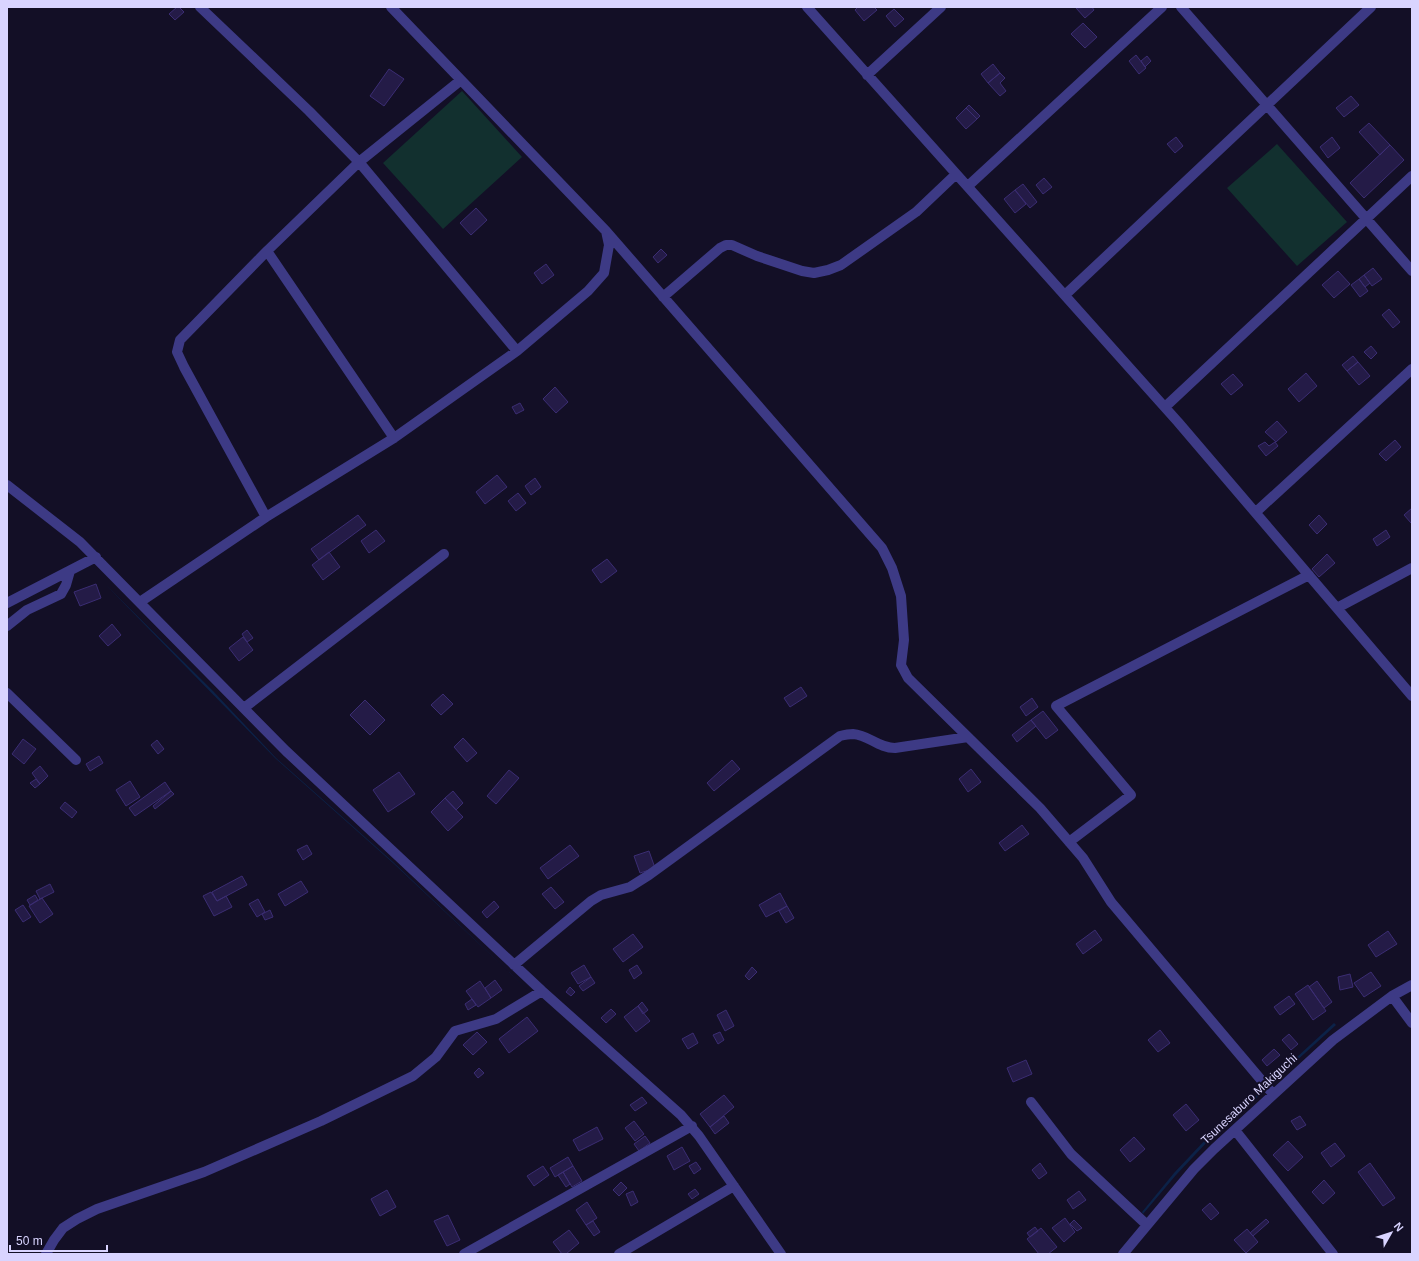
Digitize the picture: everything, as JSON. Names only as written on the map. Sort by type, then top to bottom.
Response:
[{"type":"street","points":[[200,7],[299,100],[359,162],[517,351]]},
{"type":"street","points":[[391,7],[606,231],[882,548],[892,568],[901,596],[904,640],[901,665],[908,678],[1040,808],[1093,872],[1100,887],[1111,902],[1273,1094]]},
{"type":"street","points":[[806,7],[1165,407],[1412,696]]},
{"type":"street","points":[[867,75],[940,7]]},
{"type":"street","points":[[968,186],[1162,7]]},
{"type":"street","points":[[1181,7],[1412,271]]},
{"type":"street","points":[[1065,295],[1371,7]]},
{"type":"street","points":[[266,517],[177,352],[180,340],[267,251],[359,162],[461,80]]},
{"type":"street","points":[[663,297],[720,248],[726,245],[738,247],[756,256],[802,271],[814,273],[841,265],[916,212],[956,174]]},
{"type":"street","points":[[1165,407],[1412,176]]},
{"type":"street","points":[[140,602],[266,517],[394,438],[517,351],[592,287],[604,273],[609,245],[606,231]]},
{"type":"street","points":[[267,251],[394,438]]},
{"type":"street","points":[[1256,512],[1412,370]]},
{"type":"street","points":[[7,485],[80,542],[286,751],[542,991],[692,1126],[781,1254]]},
{"type":"street","points":[[244,708],[444,554]]},
{"type":"street","points":[[7,603],[96,557]]},
{"type":"street","points":[[1337,608],[1412,568]]},
{"type":"street","points":[[7,626],[27,610],[61,594],[66,585],[70,571]]},
{"type":"street","points":[[1069,842],[1131,795],[1056,706],[1309,575]]},
{"type":"street","points":[[7,693],[76,760]]},
{"type":"street","points":[[514,965],[591,901],[601,895],[630,887],[649,875],[840,736],[853,734],[870,740],[884,748],[895,748],[968,737]]},
{"type":"street","name":"Tsunesaburo Makiguchi","points":[[1123,1254],[1194,1169],[1273,1094],[1333,1040],[1392,996],[1412,985]]},
{"type":"street","points":[[46,1254],[63,1228],[77,1219],[97,1209],[204,1172],[321,1121],[413,1076],[439,1053],[455,1031],[496,1019],[542,991]]},
{"type":"street","points":[[1392,996],[1412,1023]]},
{"type":"street","points":[[1031,1102],[1071,1154],[1147,1225]]},
{"type":"street","points":[[464,1254],[692,1126]]},
{"type":"street","points":[[1235,1130],[1333,1254]]},
{"type":"street","points":[[619,1254],[734,1186]]},
{"type":"green space","points":[[462,91],[522,157],[443,229],[383,163]]},
{"type":"green space","points":[[1277,144],[1347,222],[1297,266],[1227,188]]},
{"type":"water","points":[[106,585],[213,691],[276,758],[393,862],[529,991],[393,863],[275,758]]},
{"type":"water","points":[[1334,1023],[1336,1025],[1273,1082],[1272,1080]]},
{"type":"water","points":[[1259,1093],[1260,1095],[1209,1140],[1176,1175],[1143,1214],[1142,1212],[1174,1173],[1207,1138]]},
{"type":"building","points":[[177,7],[184,12],[175,20],[169,14]]},
{"type":"building","points":[[858,7],[874,7],[877,10],[864,21],[855,10]]},
{"type":"building","points":[[1092,7],[1094,10],[1085,18],[1076,8]]},
{"type":"building","points":[[894,9],[904,19],[895,27],[886,16]]},
{"type":"building","points":[[1083,23],[1097,37],[1085,48],[1071,34]]},
{"type":"building","points":[[1136,55],[1146,68],[1139,74],[1129,61]]},
{"type":"building","points":[[1147,56],[1151,61],[1145,67],[1141,61]]},
{"type":"building","points":[[993,64],[1000,73],[988,83],[981,74]]},
{"type":"building","points":[[389,69],[404,79],[384,106],[370,96]]},
{"type":"building","points":[[1000,73],[1005,78],[1000,83],[1006,91],[1000,96],[988,83]]},
{"type":"building","points":[[1351,96],[1359,105],[1344,117],[1336,108]]},
{"type":"building","points":[[969,105],[980,116],[977,119],[966,108]]},
{"type":"building","points":[[966,108],[977,119],[966,129],[956,118]]},
{"type":"building","points":[[1369,123],[1390,145],[1380,155],[1359,132]]},
{"type":"building","points":[[1176,137],[1183,146],[1175,153],[1167,144]]},
{"type":"building","points":[[1332,137],[1340,148],[1328,158],[1320,147]]},
{"type":"building","points":[[1390,145],[1404,160],[1364,198],[1350,183]]},
{"type":"building","points":[[1044,178],[1052,187],[1043,194],[1036,185]]},
{"type":"building","points":[[1023,184],[1037,202],[1030,208],[1015,190]]},
{"type":"building","points":[[1015,190],[1026,204],[1015,213],[1004,199]]},
{"type":"building","points":[[476,208],[487,220],[471,235],[460,223]]},
{"type":"building","points":[[661,249],[667,255],[658,263],[653,257]]},
{"type":"building","points":[[546,264],[554,275],[542,284],[534,273]]},
{"type":"building","points":[[1373,268],[1382,279],[1372,286],[1364,275]]},
{"type":"building","points":[[1338,271],[1350,284],[1334,298],[1322,285]]},
{"type":"building","points":[[1364,275],[1370,283],[1365,287],[1359,279]]},
{"type":"building","points":[[1359,279],[1368,291],[1360,297],[1351,285]]},
{"type":"building","points":[[1389,309],[1400,322],[1393,328],[1382,315]]},
{"type":"building","points":[[1371,346],[1377,353],[1371,359],[1364,352]]},
{"type":"building","points":[[1353,356],[1358,362],[1347,371],[1342,365]]},
{"type":"building","points":[[1358,362],[1370,376],[1359,385],[1347,371]]},
{"type":"building","points":[[1306,373],[1317,386],[1299,402],[1288,389]]},
{"type":"building","points":[[1233,374],[1243,385],[1231,395],[1221,384]]},
{"type":"building","points":[[555,387],[568,402],[556,413],[543,399]]},
{"type":"building","points":[[520,403],[524,410],[516,414],[512,407]]},
{"type":"building","points":[[1277,421],[1287,432],[1276,442],[1265,432]]},
{"type":"building","points":[[1395,440],[1401,447],[1386,461],[1379,454]]},
{"type":"building","points":[[1265,442],[1269,446],[1275,442],[1278,446],[1266,456],[1258,446]]},
{"type":"building","points":[[497,475],[507,487],[485,504],[476,492]]},
{"type":"building","points":[[535,478],[541,487],[531,495],[525,486]]},
{"type":"building","points":[[518,493],[526,503],[516,511],[508,501]]},
{"type":"building","points":[[1412,508],[1412,522],[1411,523],[1404,515]]},
{"type":"building","points":[[358,515],[366,525],[319,560],[311,549]]},
{"type":"building","points":[[1319,515],[1327,524],[1317,534],[1309,525]]},
{"type":"building","points":[[376,530],[385,541],[369,553],[361,541]]},
{"type":"building","points":[[1386,530],[1390,537],[1377,546],[1373,539]]},
{"type":"building","points":[[329,552],[340,567],[323,580],[312,565]]},
{"type":"building","points":[[1327,554],[1335,563],[1319,577],[1312,569]]},
{"type":"building","points":[[607,559],[617,571],[601,583],[592,570]]},
{"type":"building","points":[[96,584],[101,598],[80,606],[74,592]]},
{"type":"building","points":[[112,624],[121,635],[108,646],[99,636]]},
{"type":"building","points":[[247,630],[253,638],[247,642],[242,634]]},
{"type":"building","points":[[243,637],[253,650],[239,661],[229,648]]},
{"type":"building","points":[[801,687],[807,696],[790,707],[784,698]]},
{"type":"building","points":[[443,694],[453,704],[441,715],[431,705]]},
{"type":"building","points":[[1032,698],[1038,707],[1026,716],[1020,707]]},
{"type":"building","points":[[365,700],[385,720],[370,735],[350,715]]},
{"type":"building","points":[[1043,711],[1058,730],[1046,739],[1031,720]]},
{"type":"building","points":[[1031,720],[1036,726],[1017,742],[1012,735]]},
{"type":"building","points":[[463,738],[477,753],[467,762],[454,747]]},
{"type":"building","points":[[23,739],[36,749],[24,764],[12,754]]},
{"type":"building","points":[[157,740],[164,749],[158,754],[151,745]]},
{"type":"building","points":[[99,756],[103,763],[90,771],[86,764]]},
{"type":"building","points":[[732,760],[740,769],[714,791],[707,783]]},
{"type":"building","points":[[40,766],[48,776],[40,784],[32,773]]},
{"type":"building","points":[[971,769],[981,782],[968,792],[959,779]]},
{"type":"building","points":[[509,770],[519,778],[496,804],[487,796]]},
{"type":"building","points":[[399,772],[415,794],[388,812],[373,790]]},
{"type":"building","points":[[36,779],[40,784],[35,788],[30,783]]},
{"type":"building","points":[[130,781],[140,797],[126,806],[116,790]]},
{"type":"building","points":[[165,782],[171,791],[135,816],[129,808]]},
{"type":"building","points":[[171,791],[174,794],[155,809],[153,806]]},
{"type":"building","points":[[453,791],[463,803],[456,810],[445,798]]},
{"type":"building","points":[[445,798],[463,817],[448,831],[431,812]]},
{"type":"building","points":[[65,802],[77,812],[72,818],[60,808]]},
{"type":"building","points":[[1022,825],[1029,834],[1005,851],[999,843]]},
{"type":"building","points":[[307,845],[312,854],[303,860],[297,850]]},
{"type":"building","points":[[570,845],[579,856],[548,879],[540,868]]},
{"type":"building","points":[[649,851],[655,868],[640,873],[634,856]]},
{"type":"building","points":[[242,876],[247,885],[217,901],[212,892]]},
{"type":"building","points":[[301,881],[308,892],[285,906],[278,894]]},
{"type":"building","points":[[50,884],[54,892],[40,899],[36,891]]},
{"type":"building","points":[[551,887],[564,902],[555,909],[542,894]]},
{"type":"building","points":[[211,892],[217,901],[226,896],[232,907],[214,916],[203,896]]},
{"type":"building","points":[[780,893],[787,906],[766,917],[759,905]]},
{"type":"building","points":[[35,895],[38,900],[30,905],[27,900]]},
{"type":"building","points":[[42,898],[53,914],[40,923],[29,906]]},
{"type":"building","points":[[258,899],[265,912],[257,917],[249,904]]},
{"type":"building","points":[[494,901],[499,907],[487,918],[482,912]]},
{"type":"building","points":[[23,905],[31,917],[23,922],[15,910]]},
{"type":"building","points":[[787,906],[794,918],[786,923],[779,911]]},
{"type":"building","points":[[270,910],[273,917],[265,920],[262,914]]},
{"type":"building","points":[[1095,930],[1102,940],[1083,954],[1076,944]]},
{"type":"building","points":[[1388,931],[1397,944],[1376,957],[1368,945]]},
{"type":"building","points":[[633,934],[643,947],[623,962],[613,949]]},
{"type":"building","points":[[584,965],[591,977],[578,984],[571,973]]},
{"type":"building","points":[[637,965],[642,973],[634,979],[629,970]]},
{"type":"building","points":[[752,967],[757,972],[749,980],[745,976]]},
{"type":"building","points":[[1371,972],[1381,986],[1364,997],[1354,983]]},
{"type":"building","points":[[1350,974],[1353,987],[1340,990],[1338,977]]},
{"type":"building","points":[[591,977],[595,983],[583,991],[579,986]]},
{"type":"building","points":[[495,980],[502,990],[491,998],[485,988]]},
{"type":"building","points":[[480,981],[491,998],[478,1007],[466,991]]},
{"type":"building","points":[[1317,981],[1332,1002],[1324,1008],[1309,987]]},
{"type":"building","points":[[1308,985],[1326,1011],[1313,1020],[1295,994]]},
{"type":"building","points":[[570,987],[575,992],[571,996],[566,992]]},
{"type":"building","points":[[1289,996],[1295,1004],[1280,1015],[1274,1007]]},
{"type":"building","points":[[472,999],[476,1005],[468,1010],[465,1004]]},
{"type":"building","points":[[642,1002],[648,1010],[643,1014],[638,1006]]},
{"type":"building","points":[[638,1006],[650,1021],[636,1032],[624,1017]]},
{"type":"building","points":[[611,1009],[616,1014],[606,1023],[601,1018]]},
{"type":"building","points":[[726,1010],[734,1026],[725,1031],[717,1015]]},
{"type":"building","points":[[527,1017],[538,1031],[509,1053],[499,1039]]},
{"type":"building","points":[[1160,1030],[1170,1043],[1158,1052],[1148,1040]]},
{"type":"building","points":[[477,1032],[487,1042],[473,1055],[463,1045]]},
{"type":"building","points":[[720,1032],[724,1040],[718,1044],[713,1035]]},
{"type":"building","points":[[693,1033],[698,1043],[688,1049],[682,1039]]},
{"type":"building","points":[[1289,1034],[1298,1044],[1291,1050],[1282,1040]]},
{"type":"building","points":[[1274,1049],[1280,1055],[1267,1066],[1262,1060]]},
{"type":"building","points":[[1026,1060],[1032,1074],[1013,1082],[1007,1068]]},
{"type":"building","points":[[479,1068],[484,1073],[478,1078],[474,1073]]},
{"type":"building","points":[[724,1095],[734,1107],[710,1127],[700,1114]]},
{"type":"building","points":[[642,1097],[647,1103],[635,1111],[630,1105]]},
{"type":"building","points":[[1186,1104],[1199,1120],[1186,1131],[1173,1115]]},
{"type":"building","points":[[724,1116],[729,1123],[715,1134],[710,1127]]},
{"type":"building","points":[[1300,1116],[1306,1125],[1297,1130],[1291,1121]]},
{"type":"building","points":[[634,1121],[644,1134],[635,1141],[625,1128]]},
{"type":"building","points":[[597,1127],[603,1139],[579,1151],[573,1140]]},
{"type":"building","points":[[645,1136],[650,1143],[639,1151],[634,1144]]},
{"type":"building","points":[[1134,1137],[1145,1149],[1130,1162],[1120,1150]]},
{"type":"building","points":[[1288,1141],[1303,1157],[1288,1171],[1273,1155]]},
{"type":"building","points":[[1335,1143],[1345,1156],[1331,1167],[1321,1153]]},
{"type":"building","points":[[682,1147],[690,1161],[674,1170],[667,1156]]},
{"type":"building","points":[[568,1157],[573,1166],[555,1177],[550,1168]]},
{"type":"building","points":[[696,1162],[701,1169],[694,1174],[689,1166]]},
{"type":"building","points":[[1040,1163],[1047,1173],[1039,1179],[1032,1170]]},
{"type":"building","points":[[1370,1163],[1395,1198],[1383,1206],[1358,1172]]},
{"type":"building","points":[[543,1166],[549,1175],[534,1186],[527,1176]]},
{"type":"building","points":[[573,1166],[582,1181],[572,1187],[563,1172]]},
{"type":"building","points":[[563,1172],[570,1184],[566,1187],[558,1175]]},
{"type":"building","points":[[1324,1180],[1335,1193],[1323,1204],[1312,1192]]},
{"type":"building","points":[[621,1182],[627,1188],[619,1196],[613,1190]]},
{"type":"building","points":[[695,1189],[699,1194],[692,1199],[688,1194]]},
{"type":"building","points":[[387,1190],[396,1207],[380,1216],[371,1199]]},
{"type":"building","points":[[633,1191],[638,1202],[631,1206],[626,1194]]},
{"type":"building","points":[[1079,1191],[1086,1200],[1073,1209],[1067,1200]]},
{"type":"building","points":[[587,1202],[597,1218],[586,1225],[576,1210]]},
{"type":"building","points":[[1210,1203],[1219,1213],[1211,1220],[1202,1210]]},
{"type":"building","points":[[448,1215],[460,1240],[447,1246],[434,1221]]},
{"type":"building","points":[[1065,1218],[1075,1232],[1064,1242],[1052,1228]]},
{"type":"building","points":[[1266,1219],[1269,1222],[1253,1236],[1250,1233]]},
{"type":"building","points":[[1074,1220],[1082,1228],[1077,1231],[1070,1224]]},
{"type":"building","points":[[593,1221],[600,1232],[594,1236],[586,1225]]},
{"type":"building","points":[[1035,1227],[1038,1231],[1030,1237],[1027,1233]]},
{"type":"building","points":[[1041,1228],[1057,1247],[1048,1254],[1039,1254],[1027,1239]]},
{"type":"building","points":[[1247,1229],[1258,1242],[1246,1253],[1234,1240]]},
{"type":"building","points":[[569,1230],[579,1243],[566,1254],[562,1254],[553,1242]]}]
